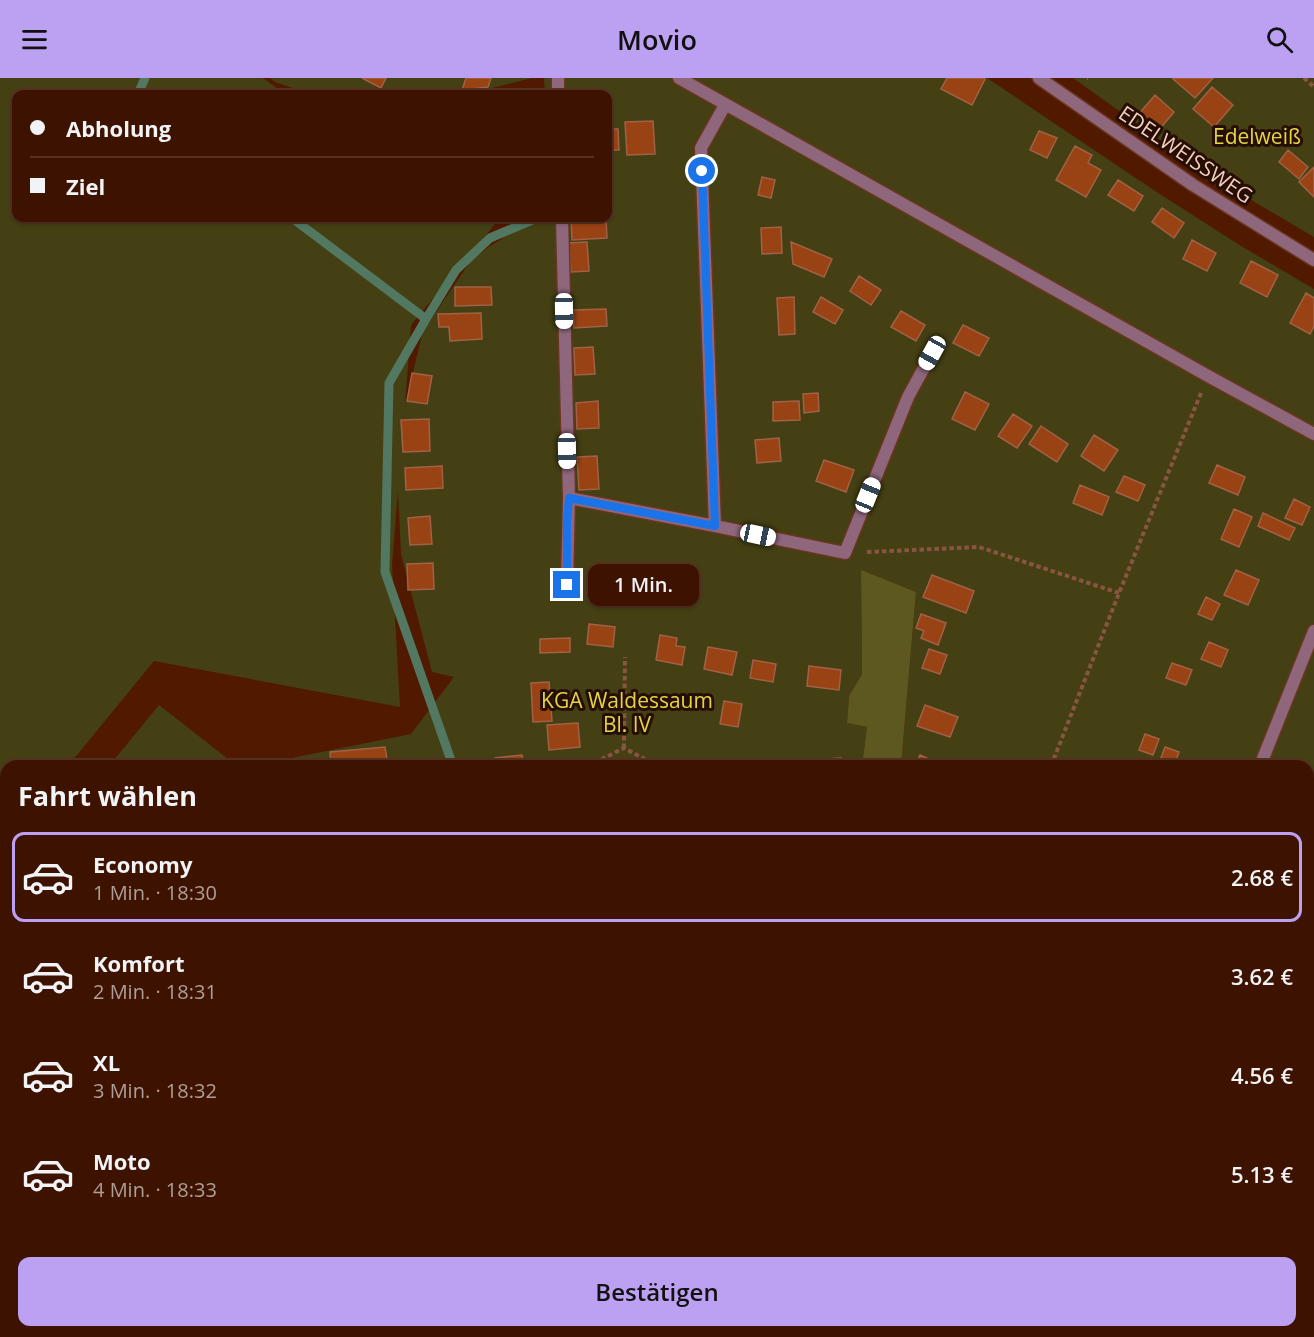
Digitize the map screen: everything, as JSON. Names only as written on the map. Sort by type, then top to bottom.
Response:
[{"type":"street","points":[[679,78],[1314,434]]},
{"type":"street","name":"EDELWEISSWEG","points":[[1039,78],[1193,185],[1314,260]]},
{"type":"street","points":[[715,526],[701,148],[725,105]]},
{"type":"street","points":[[561,222],[569,498],[567,585]]},
{"type":"street","points":[[569,498],[845,554],[908,397],[932,353]]},
{"type":"street","points":[[1262,760],[1314,631]]},
{"type":"path","points":[[1304,78],[1314,87]]},
{"type":"path","points":[[1053,760],[1208,376]]},
{"type":"path","points":[[845,554],[979,547],[1119,593]]},
{"type":"path","points":[[624,748],[625,657]]},
{"type":"path","points":[[600,760],[624,748]]},
{"type":"path","points":[[624,748],[647,760]]},
{"type":"green space","name":"KGA Waldessaum Bl. IV","points":[[0,78],[263,78],[281,90],[12,90],[12,222],[497,222],[411,325],[405,405],[423,331],[470,262],[490,246],[531,222],[612,222],[612,90],[545,90],[544,78],[987,78],[1152,189],[1314,289],[1314,760],[902,760],[916,592],[861,571],[862,674],[849,696],[847,723],[867,727],[863,760],[282,760],[411,734],[454,677],[432,672],[401,554],[398,491],[392,565],[400,707],[154,661],[73,760],[0,760]]},
{"type":"green space","points":[[270,78],[532,78],[484,90],[298,90]]},
{"type":"green space","name":"Edelweiß","points":[[1073,78],[1314,78],[1314,237],[1212,177]]},
{"type":"green space","points":[[159,705],[229,760],[114,760]]},
{"type":"shaded area","points":[[861,570],[916,592],[902,760],[863,760],[867,727],[847,723],[849,696],[862,674]]},
{"type":"building","points":[[362,78],[386,78],[381,88]]},
{"type":"building","points":[[466,78],[491,78],[488,87],[462,90]]},
{"type":"building","points":[[947,78],[985,79],[972,105],[941,89]]},
{"type":"building","points":[[1173,78],[1213,78],[1195,98]]},
{"type":"building","points":[[1212,87],[1233,105],[1214,127],[1193,109]]},
{"type":"building","points":[[1155,95],[1174,112],[1158,131],[1138,115]]},
{"type":"building","points":[[653,121],[655,154],[627,155],[625,122]]},
{"type":"building","points":[[612,129],[618,129],[619,150],[612,150]]},
{"type":"building","points":[[1039,131],[1057,138],[1047,158],[1030,150]]},
{"type":"building","points":[[1075,146],[1092,155],[1088,163],[1101,170],[1086,197],[1056,180]]},
{"type":"building","points":[[1288,150],[1308,167],[1299,179],[1279,162]]},
{"type":"building","points":[[1314,167],[1314,197],[1299,182]]},
{"type":"building","points":[[762,177],[775,180],[771,198],[758,195]]},
{"type":"building","points":[[1118,180],[1143,196],[1134,211],[1108,195]]},
{"type":"building","points":[[1162,208],[1184,223],[1174,238],[1152,222]]},
{"type":"building","points":[[571,222],[606,222],[607,238],[572,240]]},
{"type":"building","points":[[781,227],[782,253],[762,254],[761,228]]},
{"type":"building","points":[[1192,240],[1216,253],[1207,271],[1183,259]]},
{"type":"building","points":[[587,242],[589,271],[571,272],[569,243]]},
{"type":"building","points":[[791,242],[832,259],[824,277],[793,264]]},
{"type":"building","points":[[1251,261],[1278,275],[1267,297],[1240,283]]},
{"type":"building","points":[[859,276],[881,290],[871,305],[850,291]]},
{"type":"building","points":[[455,287],[491,287],[492,305],[455,306]]},
{"type":"building","points":[[1306,293],[1314,298],[1314,326],[1310,334],[1290,323]]},
{"type":"building","points":[[794,297],[795,334],[779,335],[777,298]]},
{"type":"building","points":[[821,297],[843,310],[835,324],[813,312]]},
{"type":"building","points":[[606,309],[607,326],[574,328],[573,310]]},
{"type":"building","points":[[901,311],[925,325],[916,341],[891,327]]},
{"type":"building","points":[[481,313],[482,339],[450,341],[449,327],[439,327],[438,314]]},
{"type":"building","points":[[963,325],[989,338],[979,356],[953,343]]},
{"type":"building","points":[[593,347],[595,374],[575,375],[574,348]]},
{"type":"building","points":[[412,373],[432,376],[427,404],[407,401]]},
{"type":"building","points":[[965,392],[989,404],[975,430],[952,419]]},
{"type":"building","points":[[818,393],[819,411],[804,413],[803,394]]},
{"type":"building","points":[[598,401],[599,428],[577,429],[576,403]]},
{"type":"building","points":[[799,401],[800,420],[773,421],[773,402]]},
{"type":"building","points":[[1013,414],[1032,426],[1017,448],[998,436]]},
{"type":"building","points":[[429,419],[430,451],[403,452],[401,420]]},
{"type":"building","points":[[1041,426],[1068,444],[1057,462],[1029,444]]},
{"type":"building","points":[[1094,435],[1118,450],[1104,471],[1081,456]]},
{"type":"building","points":[[779,438],[781,461],[757,463],[755,440]]},
{"type":"building","points":[[597,456],[599,489],[579,490],[577,457]]},
{"type":"building","points":[[824,460],[854,470],[846,492],[816,481]]},
{"type":"building","points":[[1217,465],[1245,477],[1238,495],[1209,483]]},
{"type":"building","points":[[442,466],[443,488],[406,490],[405,468]]},
{"type":"building","points":[[1124,476],[1145,485],[1138,501],[1116,492]]},
{"type":"building","points":[[1080,485],[1109,497],[1102,515],[1073,503]]},
{"type":"building","points":[[1294,499],[1310,507],[1302,525],[1285,518]]},
{"type":"building","points":[[1234,509],[1252,517],[1239,547],[1221,539]]},
{"type":"building","points":[[1263,513],[1295,528],[1289,540],[1258,526]]},
{"type":"building","points":[[430,516],[432,544],[410,545],[408,518]]},
{"type":"building","points":[[433,563],[434,589],[408,590],[407,564]]},
{"type":"building","points":[[1236,570],[1259,580],[1248,605],[1224,595]]},
{"type":"building","points":[[932,575],[974,591],[966,613],[923,597]]},
{"type":"building","points":[[1206,597],[1220,604],[1212,620],[1198,614]]},
{"type":"building","points":[[921,614],[946,623],[938,645],[921,638],[924,631],[916,628]]},
{"type":"building","points":[[589,624],[615,627],[613,647],[587,644]]},
{"type":"building","points":[[660,635],[677,638],[676,646],[685,647],[682,665],[656,660]]},
{"type":"building","points":[[570,638],[570,652],[540,653],[540,639]]},
{"type":"building","points":[[1209,642],[1228,650],[1221,667],[1201,659]]},
{"type":"building","points":[[708,647],[737,652],[732,675],[704,669]]},
{"type":"building","points":[[929,649],[947,655],[940,674],[922,668]]},
{"type":"building","points":[[753,660],[776,664],[773,682],[750,678]]},
{"type":"building","points":[[1172,663],[1192,670],[1186,685],[1166,678]]},
{"type":"building","points":[[809,666],[841,670],[839,690],[807,686]]},
{"type":"building","points":[[549,682],[552,721],[533,722],[531,683]]},
{"type":"building","points":[[724,701],[742,704],[738,727],[720,724]]},
{"type":"building","points":[[925,705],[958,717],[950,737],[917,726]]},
{"type":"building","points":[[578,723],[580,747],[549,750],[547,725]]},
{"type":"building","points":[[1145,734],[1159,739],[1153,755],[1139,750]]},
{"type":"building","points":[[385,747],[387,760],[331,760],[330,752]]},
{"type":"building","points":[[1165,747],[1179,752],[1176,760],[1160,760]]},
{"type":"building","points":[[522,755],[523,760],[495,760],[495,758]]},
{"type":"building","points":[[920,755],[931,760],[918,760]]},
{"type":"building","points":[[841,758],[841,760],[810,760]]},
{"type":"waterway","points":[[140,90],[145,78]]},
{"type":"waterway","points":[[297,222],[426,319]]},
{"type":"waterway","points":[[451,760],[385,572],[389,383],[456,270],[490,238],[528,222]]},
{"type":"route","points":[[567,585],[569,498],[715,526],[702,171]]}]
